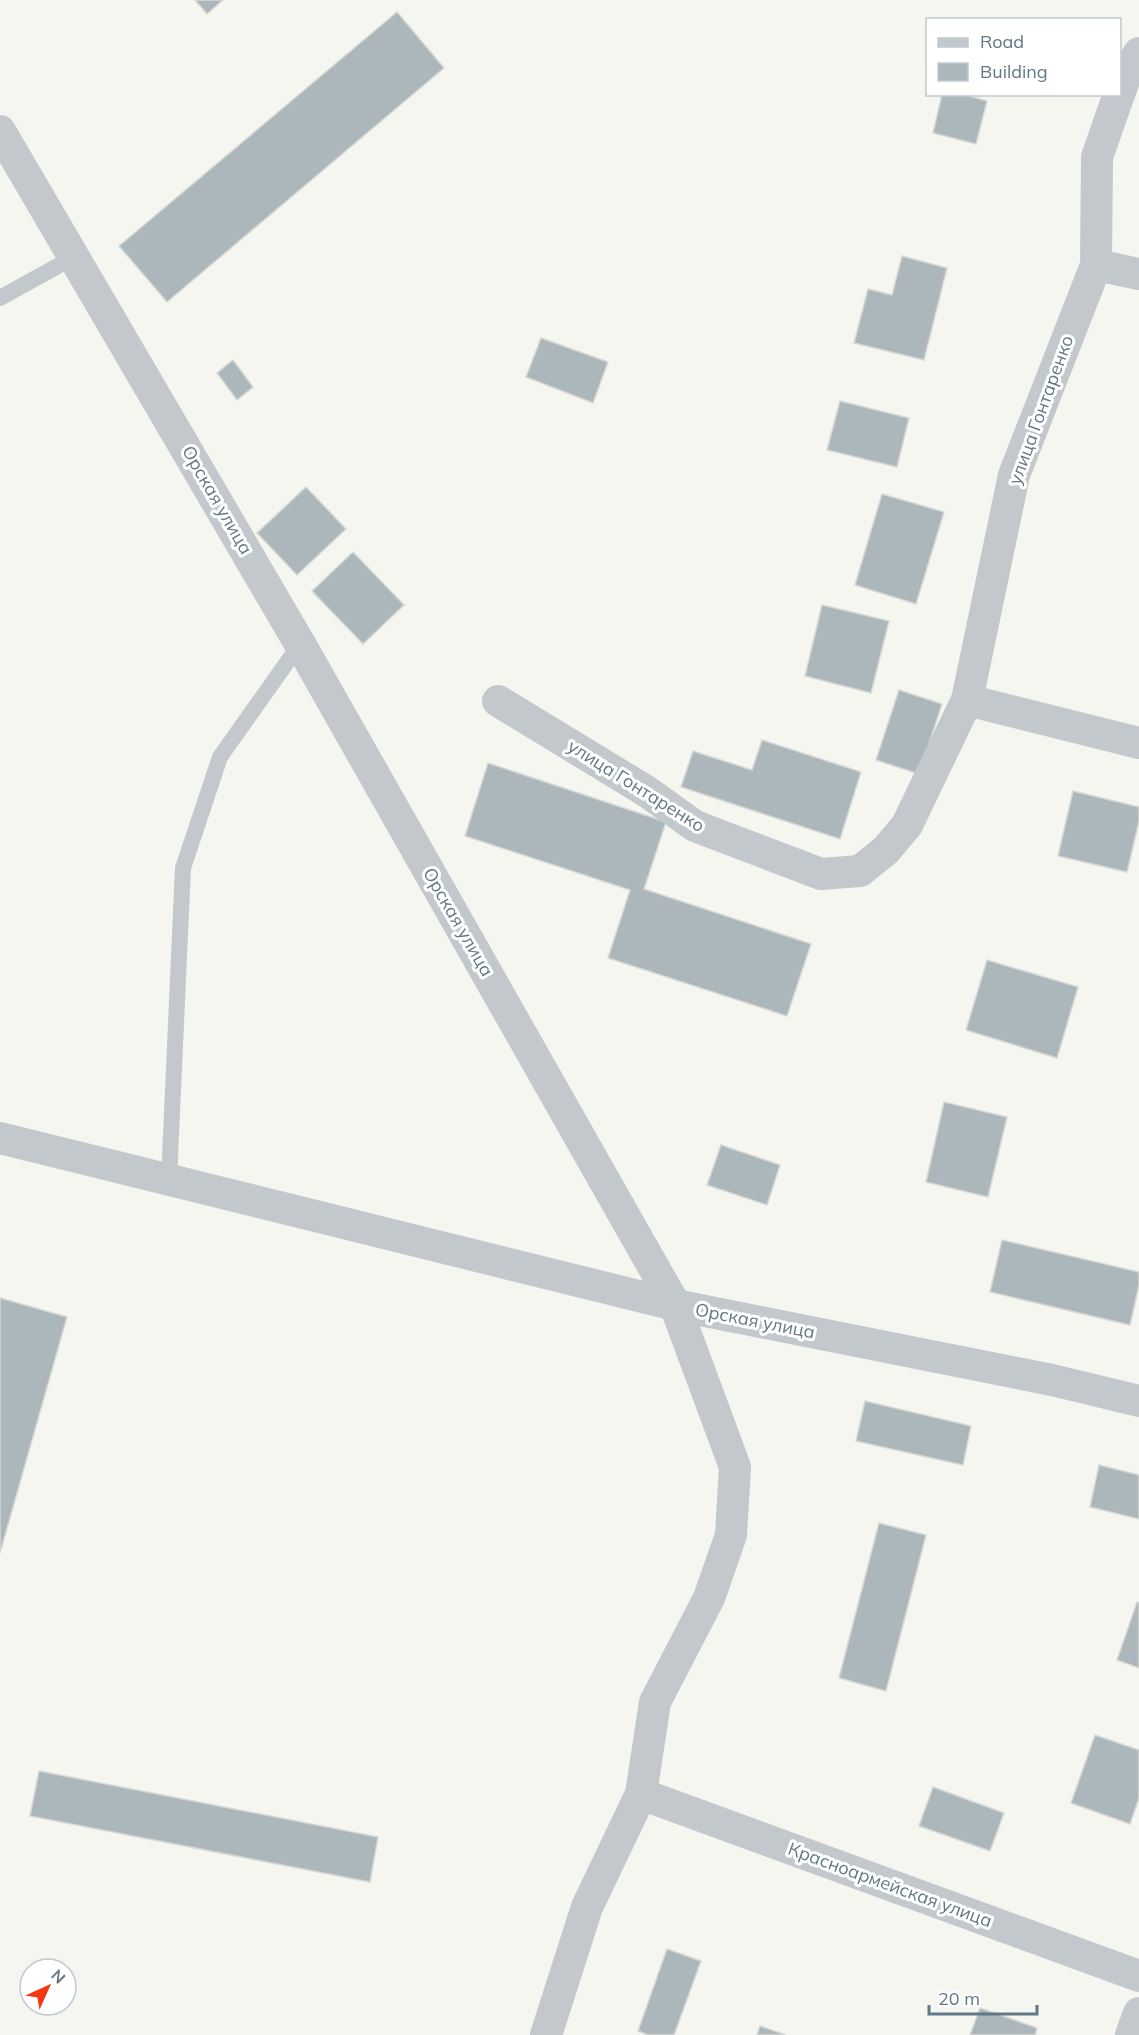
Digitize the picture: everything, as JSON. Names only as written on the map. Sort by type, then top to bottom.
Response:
[{"type":"street","name":"улица Гонтаренко","points":[[1121,88],[1126,74],[1139,53]]},
{"type":"street","name":"улица Гонтаренко","points":[[498,701],[646,791],[695,826],[821,874],[860,871],[886,850],[907,825],[967,700],[1014,475],[1096,265],[1096,157],[1118,96]]},
{"type":"street","name":"Орская улица","points":[[0,131],[300,644],[675,1305],[1052,1380],[1139,1401]]},
{"type":"street","points":[[1096,265],[1139,274]]},
{"type":"street","points":[[967,700],[1139,743]]},
{"type":"street","points":[[0,1138],[675,1305],[735,1467],[730,1535],[709,1598],[655,1702],[641,1794],[587,1907],[546,2035]]},
{"type":"street","name":"Красноармейская улица","points":[[641,1794],[1139,1976]]},
{"type":"street","points":[[1131,2035],[1139,2013]]},
{"type":"lane","points":[[0,298],[74,257]]},
{"type":"lane","points":[[169,1179],[183,868],[220,757],[300,644]]},
{"type":"building","points":[[195,0],[223,0],[207,14]]},
{"type":"building","points":[[397,12],[444,68],[167,302],[119,246]]},
{"type":"building","points":[[942,96],[969,96],[987,101],[976,144],[933,133]]},
{"type":"building","points":[[902,256],[947,268],[924,360],[854,343],[868,289],[892,295]]},
{"type":"building","points":[[541,338],[608,362],[593,403],[526,377]]},
{"type":"building","points":[[233,360],[253,387],[237,400],[217,373]]},
{"type":"building","points":[[840,401],[909,418],[897,467],[827,450]]},
{"type":"building","points":[[306,487],[346,529],[297,575],[257,533]]},
{"type":"building","points":[[882,494],[944,512],[916,604],[855,585]]},
{"type":"building","points":[[353,552],[404,605],[363,644],[312,591]]},
{"type":"building","points":[[822,605],[889,621],[871,693],[805,676]]},
{"type":"building","points":[[899,690],[942,704],[919,774],[876,760]]},
{"type":"building","points":[[762,740],[861,772],[840,839],[681,787],[693,751],[752,770]]},
{"type":"building","points":[[488,763],[666,822],[644,889],[811,944],[787,1016],[608,958],[630,890],[465,836]]},
{"type":"building","points":[[1073,791],[1139,807],[1139,821],[1127,872],[1058,856]]},
{"type":"building","points":[[987,960],[1078,987],[1057,1058],[966,1030]]},
{"type":"building","points":[[944,1102],[1007,1117],[988,1197],[926,1182]]},
{"type":"building","points":[[721,1145],[780,1165],[767,1205],[707,1185]]},
{"type":"building","points":[[1002,1240],[1139,1272],[1139,1285],[1130,1325],[990,1292]]},
{"type":"building","points":[[0,1298],[67,1317],[0,1553]]},
{"type":"building","points":[[865,1401],[971,1426],[963,1465],[856,1441]]},
{"type":"building","points":[[1099,1465],[1139,1475],[1139,1519],[1090,1507]]},
{"type":"building","points":[[879,1523],[926,1535],[886,1691],[839,1678]]},
{"type":"building","points":[[1137,1602],[1139,1603],[1139,1668],[1117,1660]]},
{"type":"building","points":[[1095,1735],[1139,1750],[1139,1798],[1130,1824],[1071,1803]]},
{"type":"building","points":[[39,1771],[378,1837],[370,1882],[30,1816]]},
{"type":"building","points":[[933,1787],[1004,1813],[990,1851],[919,1826]]},
{"type":"building","points":[[667,1949],[701,1961],[674,2035],[648,2035],[638,2031]]},
{"type":"building","points":[[980,2008],[1037,2028],[1035,2035],[970,2035]]},
{"type":"building","points":[[760,2026],[786,2035],[757,2035]]}]
